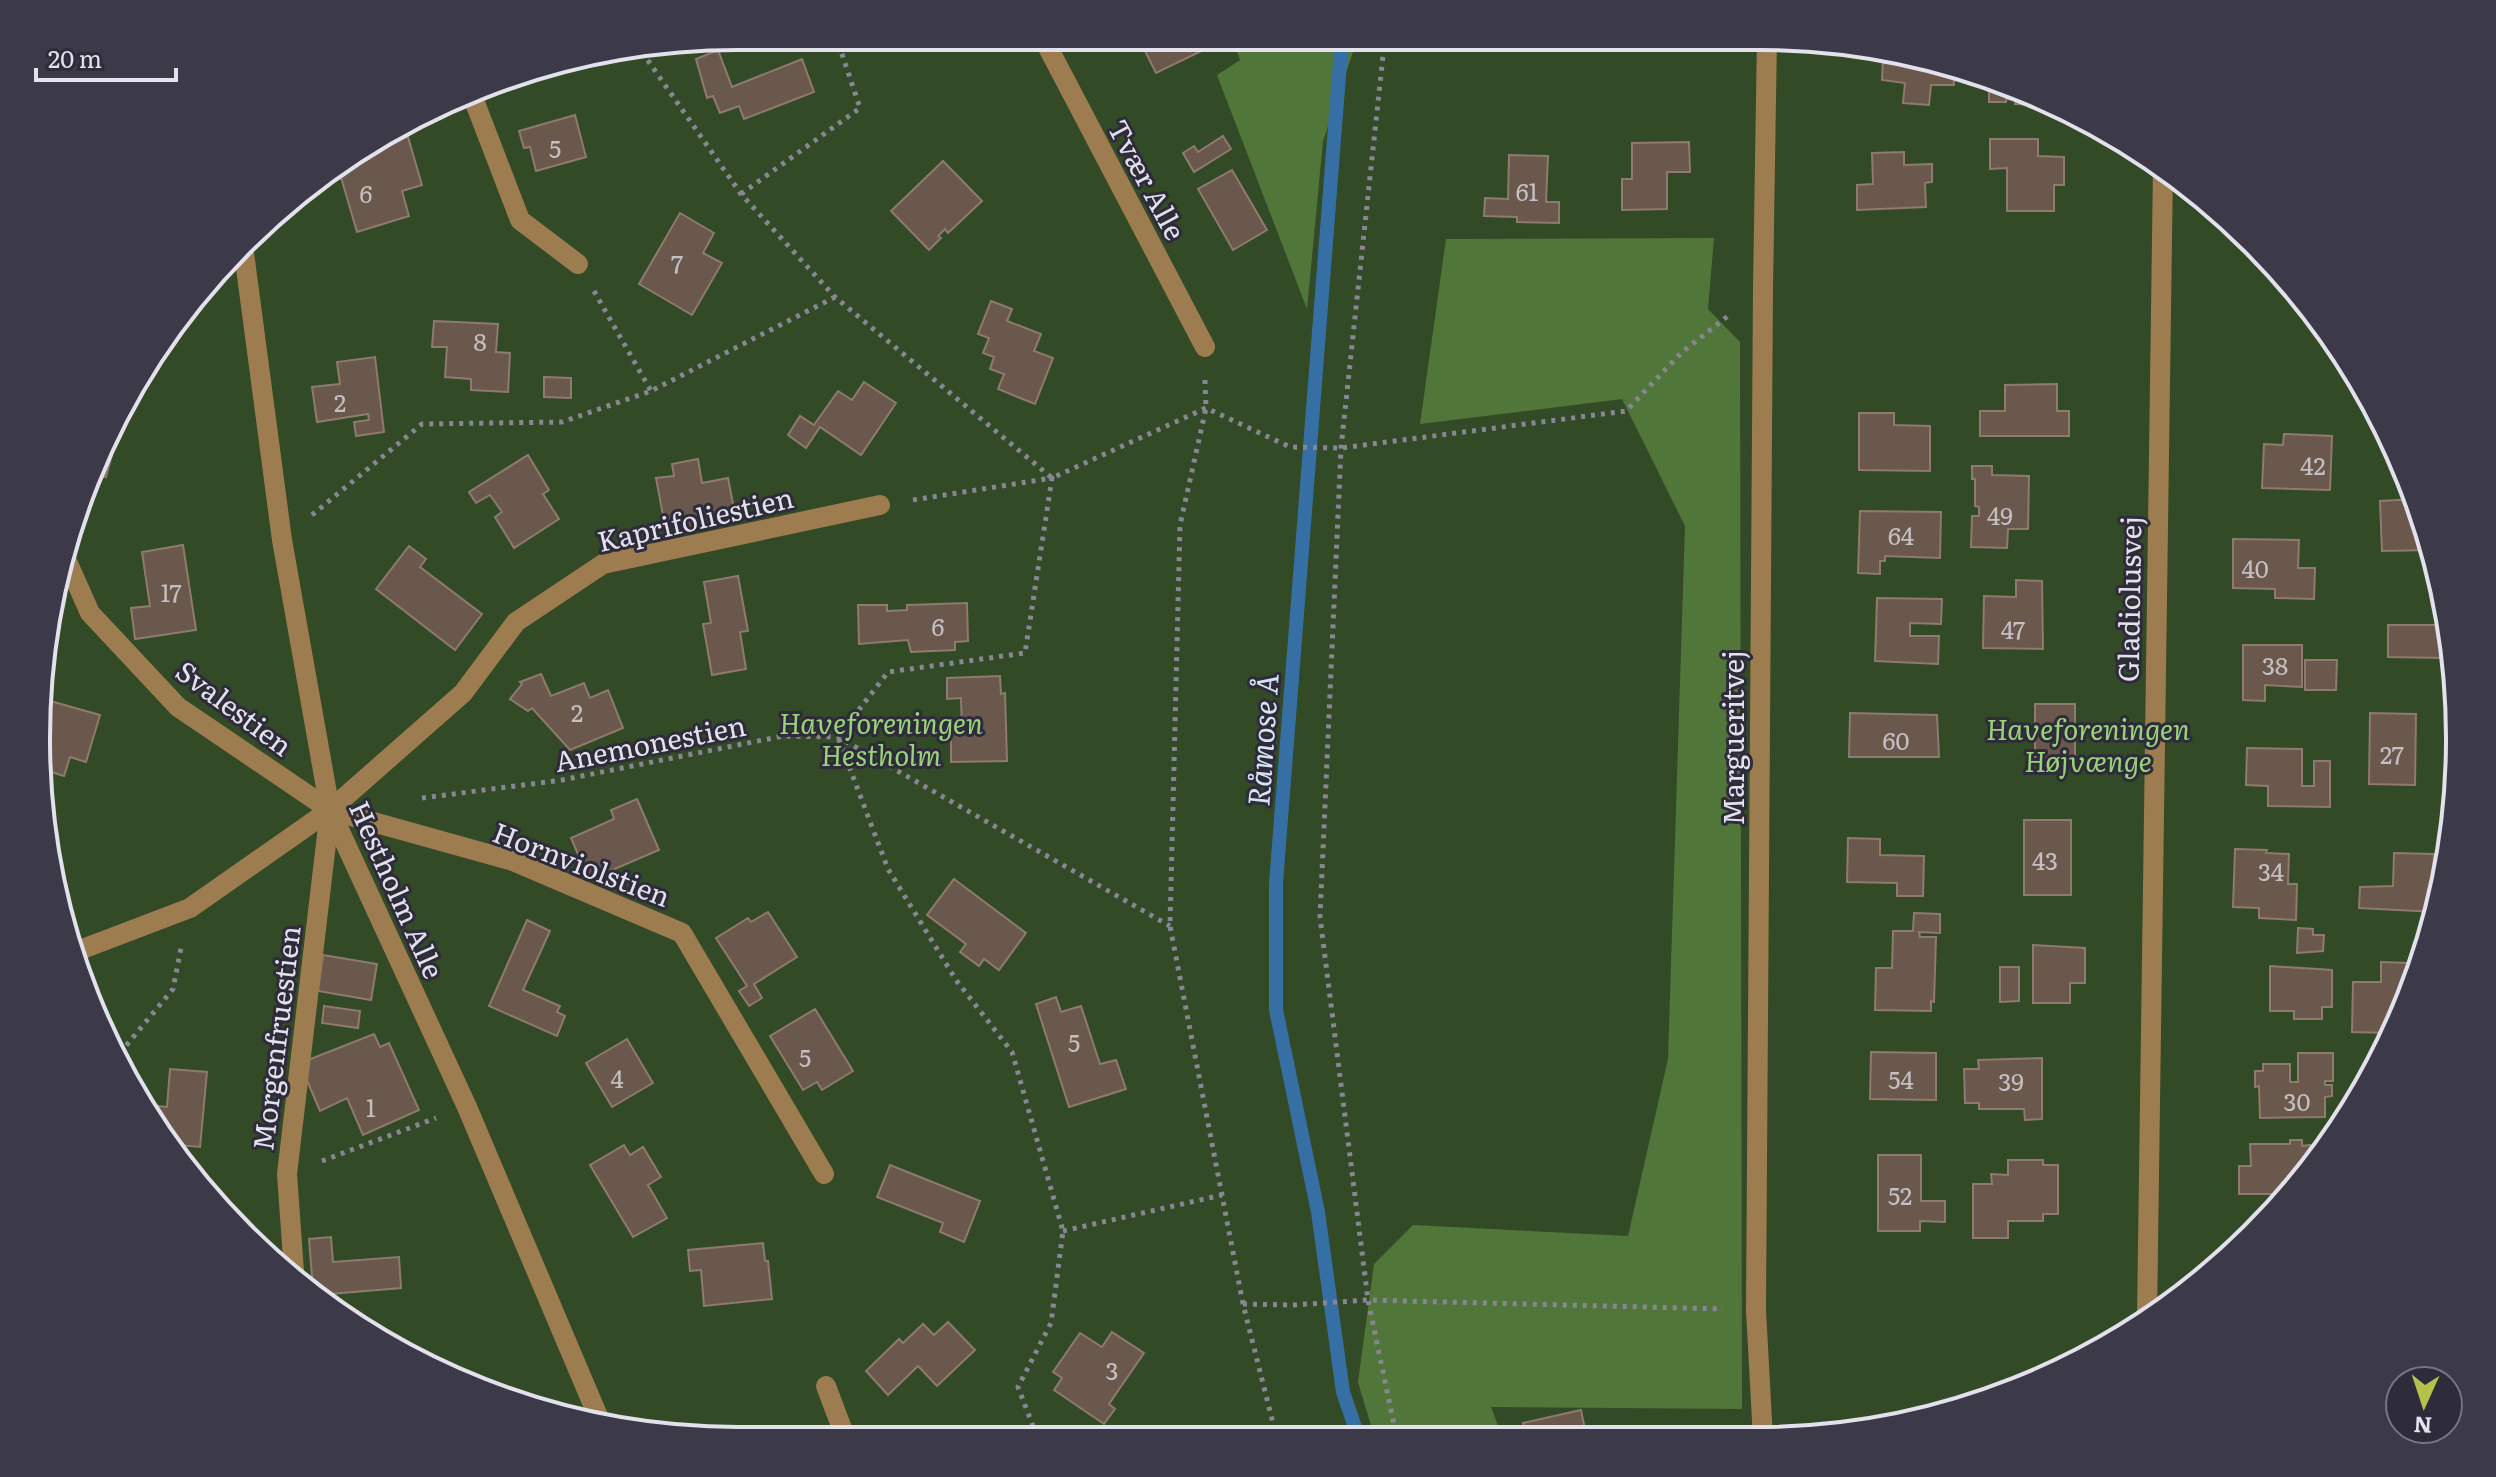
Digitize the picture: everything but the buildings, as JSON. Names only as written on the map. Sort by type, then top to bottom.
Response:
[{"type":"lane","name":"Tvær Alle","points":[[1049,50],[1205,347]]},
{"type":"lane","name":"Margueritvej","points":[[1762,1427],[1756,1310],[1767,50]]},
{"type":"lane","points":[[475,102],[520,220],[578,264]]},
{"type":"lane","name":"Gladiolusvej","points":[[2146,1307],[2163,182]]},
{"type":"lane","name":"Hestholm Alle","points":[[245,260],[282,540],[330,810],[467,1107],[596,1412]]},
{"type":"lane","name":"Kaprifoliestien","points":[[83,949],[190,908],[330,810],[463,693],[516,622],[603,564],[880,505]]},
{"type":"lane","name":"Svalestien","points":[[71,570],[90,613],[178,707],[330,810]]},
{"type":"lane","name":"Morgenfruestien","points":[[293,1263],[287,1174],[330,810]]},
{"type":"lane","name":"Hornviolstien","points":[[330,810],[513,861],[682,933],[824,1174]]},
{"type":"lane","points":[[826,1386],[841,1427]]},
{"type":"path","points":[[741,194],[860,108],[841,50]]},
{"type":"path","points":[[1384,50],[1341,448],[1320,917],[1368,1300],[1394,1427]]},
{"type":"path","points":[[645,57],[741,194],[835,297],[1052,478]]},
{"type":"path","points":[[578,264],[651,391]]},
{"type":"path","points":[[880,505],[1052,478],[1206,408],[1290,447],[1341,448],[1626,411],[1682,352],[1763,287]]},
{"type":"path","points":[[282,540],[422,424],[562,422],[651,391],[835,297]]},
{"type":"path","points":[[1205,347],[1206,408],[1180,525],[1170,926],[1243,1304],[1274,1427]]},
{"type":"path","points":[[1033,1427],[1018,1387],[1051,1323],[1063,1231],[1012,1052],[956,980],[888,869],[838,737],[888,672],[1025,653],[1052,478]]},
{"type":"path","name":"Anemonestien","points":[[407,800],[562,780],[783,736],[838,737],[1170,926]]},
{"type":"path","points":[[124,1048],[173,989],[190,908]]},
{"type":"path","points":[[287,1174],[467,1107]]},
{"type":"path","points":[[1063,1231],[1222,1195]]},
{"type":"path","points":[[1243,1304],[1293,1305],[1368,1300],[1756,1310]]},
{"type":"green space","points":[[1237,50],[1354,50],[1323,141],[1307,309],[1217,75],[1240,60]]},
{"type":"green space","name":"Haveforeningen Hestholm","points":[[693,51],[1803,51],[1892,63],[1979,87],[2062,121],[2140,166],[2177,192],[2244,252],[2304,319],[2330,356],[2354,394],[2394,475],[2423,560],[2433,604],[2445,693],[2446,738],[2445,784],[2433,873],[2423,917],[2394,1002],[2354,1083],[2330,1121],[2275,1192],[2211,1256],[2177,1285],[2102,1335],[2021,1375],[1936,1404],[1892,1414],[1803,1426],[693,1426],[604,1414],[517,1390],[434,1356],[356,1311],[285,1256],[252,1225],[192,1158],[142,1083],[102,1002],[73,917],[63,873],[51,784],[51,693],[63,604],[73,560],[102,475],[142,394],[166,356],[221,285],[252,252],[319,192],[394,142],[475,102],[560,73],[604,63]]},
{"type":"green space","points":[[1714,238],[1708,309],[1740,342],[1742,1409],[1491,1407],[1498,1427],[1371,1427],[1358,1382],[1374,1264],[1413,1225],[1628,1236],[1668,1059],[1685,526],[1622,399],[1420,424],[1446,239]]},
{"type":"waterway","name":"Råmose Å","points":[[1341,50],[1276,883],[1276,1010],[1318,1212],[1343,1392],[1355,1427]]},
{"type":"park label","name":"Haveforeningen Højvænge","points":[[2088,744]]}]
